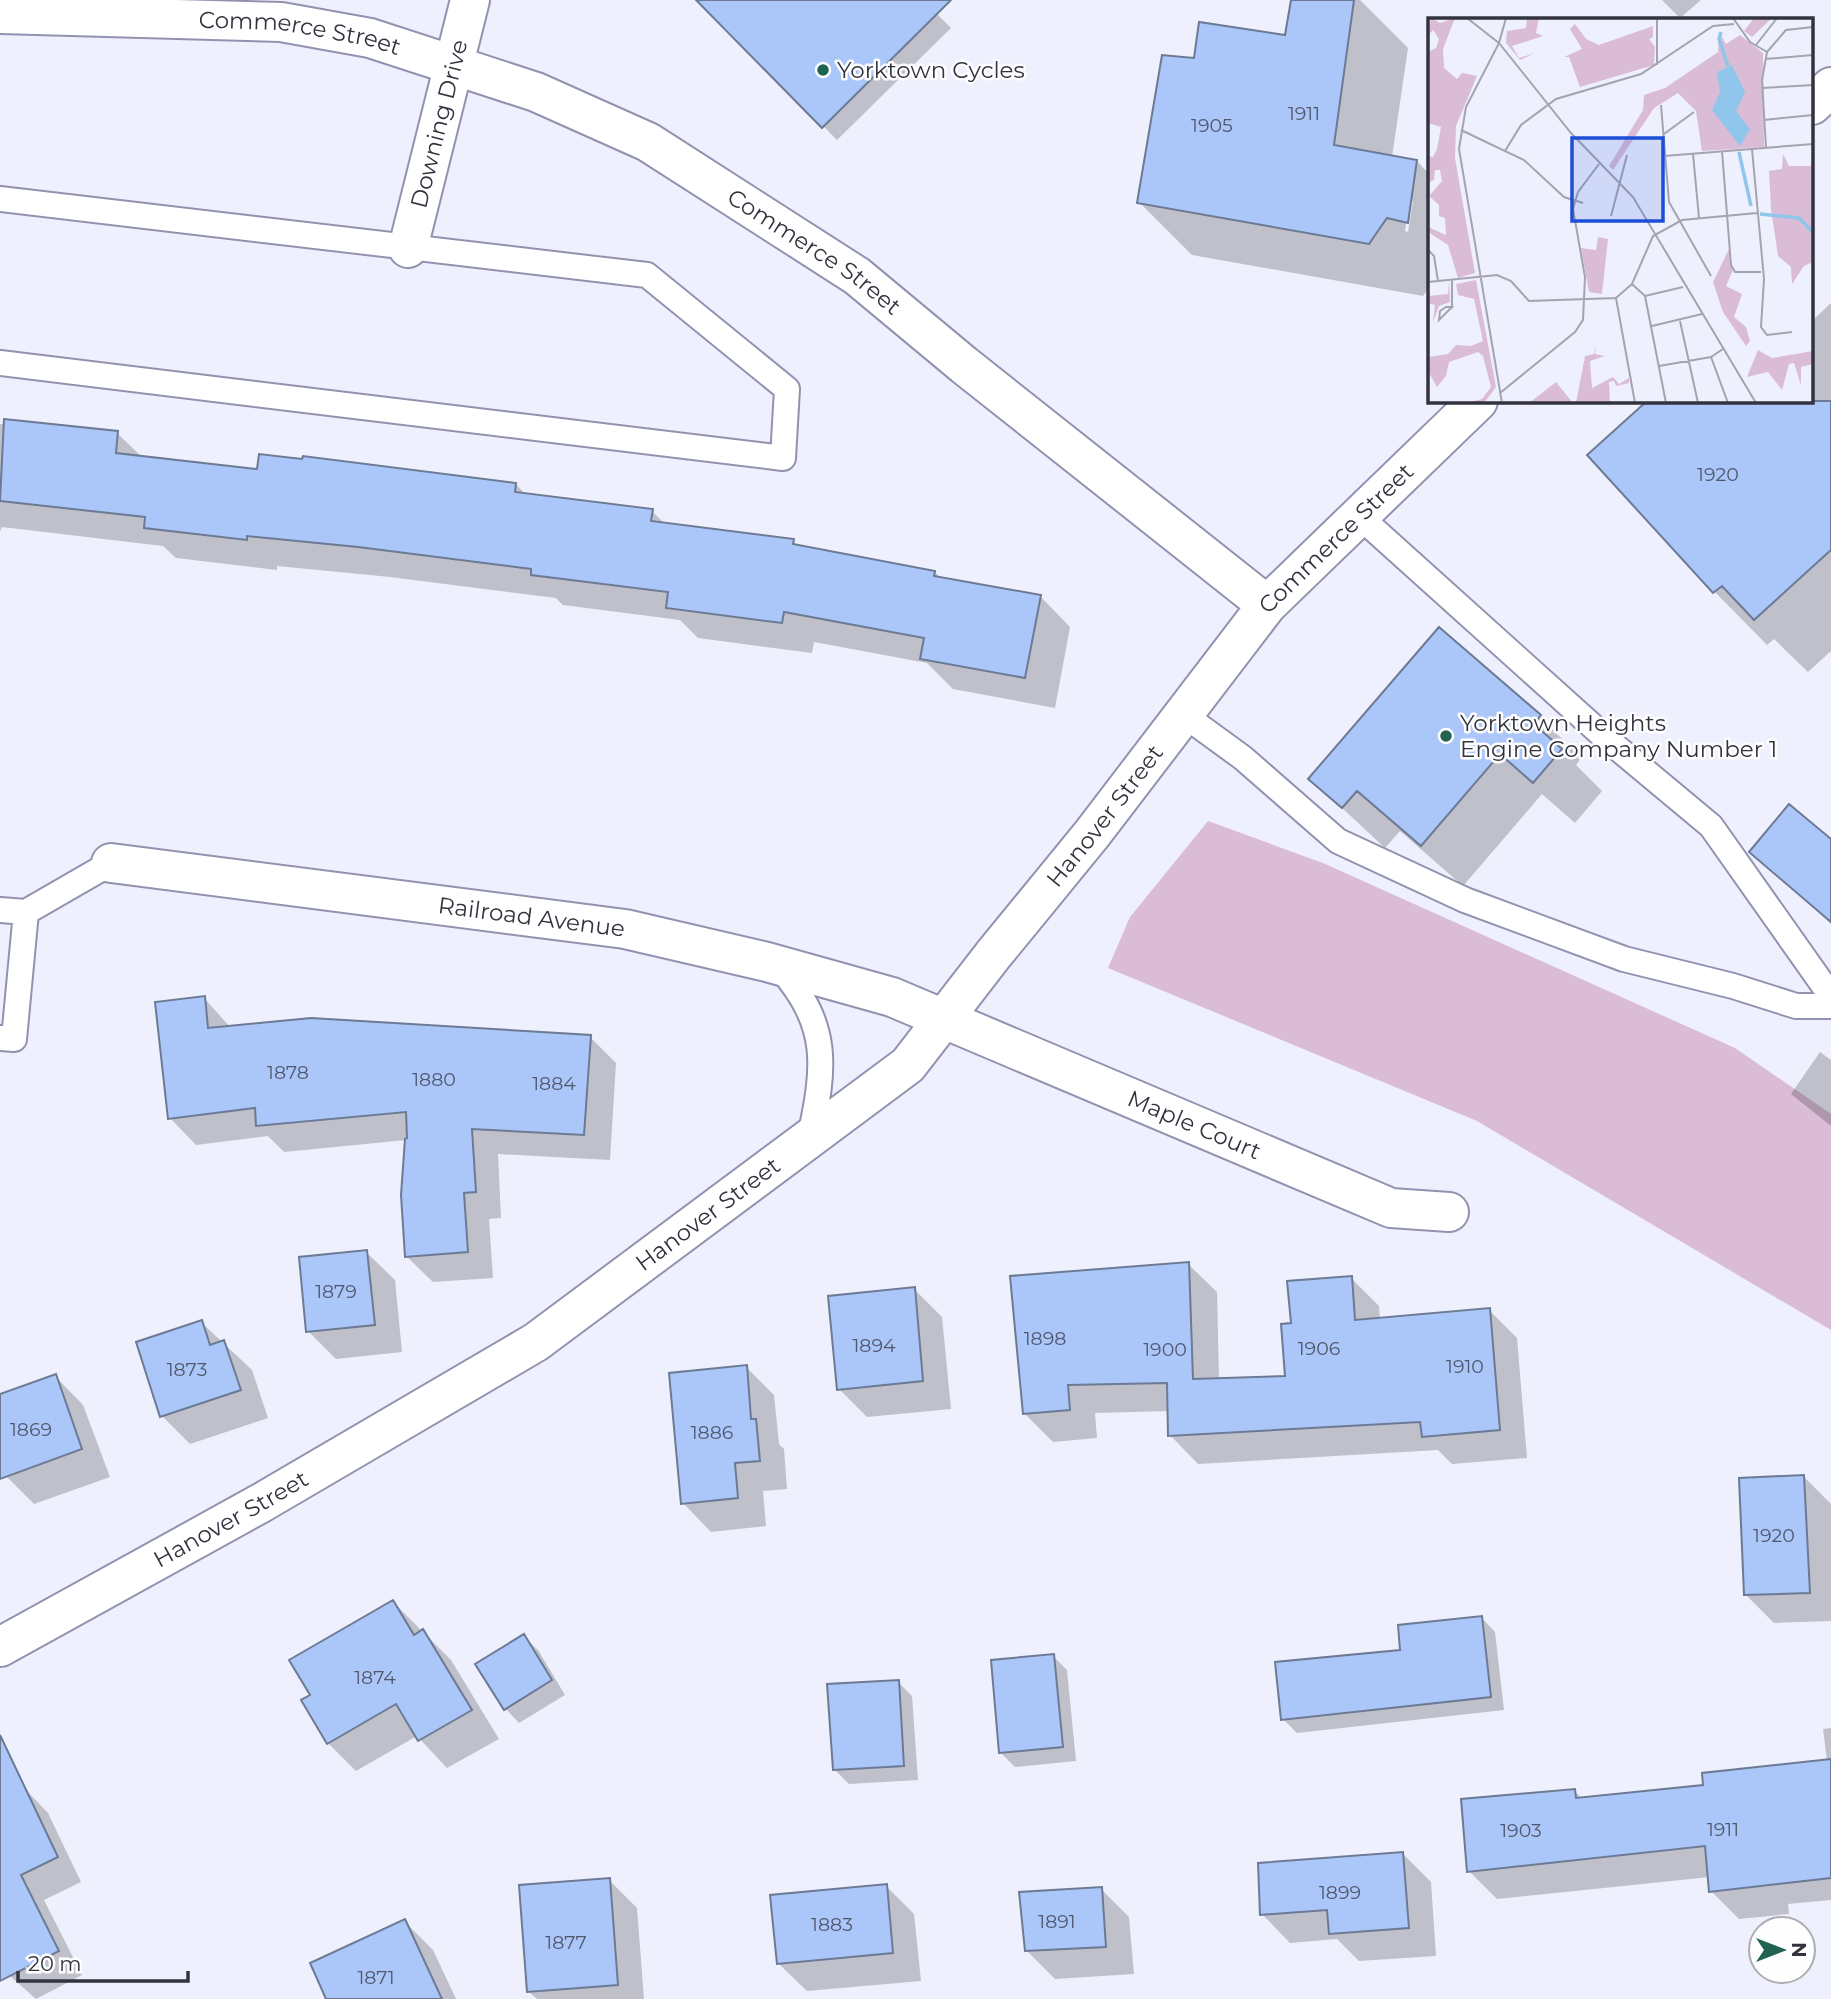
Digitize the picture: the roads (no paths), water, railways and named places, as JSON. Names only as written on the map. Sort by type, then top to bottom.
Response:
[{"type":"street","name":"Downing Drive","points":[[408,248],[470,0]]},
{"type":"street","name":"Commerce Street","points":[[0,15],[281,22],[370,38],[536,92],[648,142],[856,276],[1267,605],[1477,402]]},
{"type":"street","points":[[1814,103],[1831,88]]},
{"type":"street","name":"Hanover Street","points":[[0,1647],[261,1503],[536,1342],[908,1065],[1092,834],[1267,605]]},
{"type":"street","name":"Railroad Avenue","points":[[111,863],[625,929],[778,965],[892,997],[943,1018]]},
{"type":"street","name":"Maple Court","points":[[943,1018],[1391,1209],[1449,1212]]},
{"type":"lane","points":[[0,199],[647,275],[787,389],[783,458],[0,363]]},
{"type":"lane","points":[[1358,515],[1609,741],[1711,827],[1831,996]]},
{"type":"lane","points":[[1184,715],[1243,758],[1338,841],[1465,900],[1624,959],[1733,986],[1796,1006],[1831,1006]]},
{"type":"lane","points":[[0,910],[26,912],[111,863]]},
{"type":"lane","points":[[0,1038],[14,1039],[26,912]]},
{"type":"lane","points":[[778,965],[802,993],[815,1021],[822,1066],[810,1137]]},
{"type":"place","name":"Yorktown Cycles","points":[[823,70]]},
{"type":"place","name":"Yorktown Heights Engine Company Number 1","points":[[1446,736]]}]
